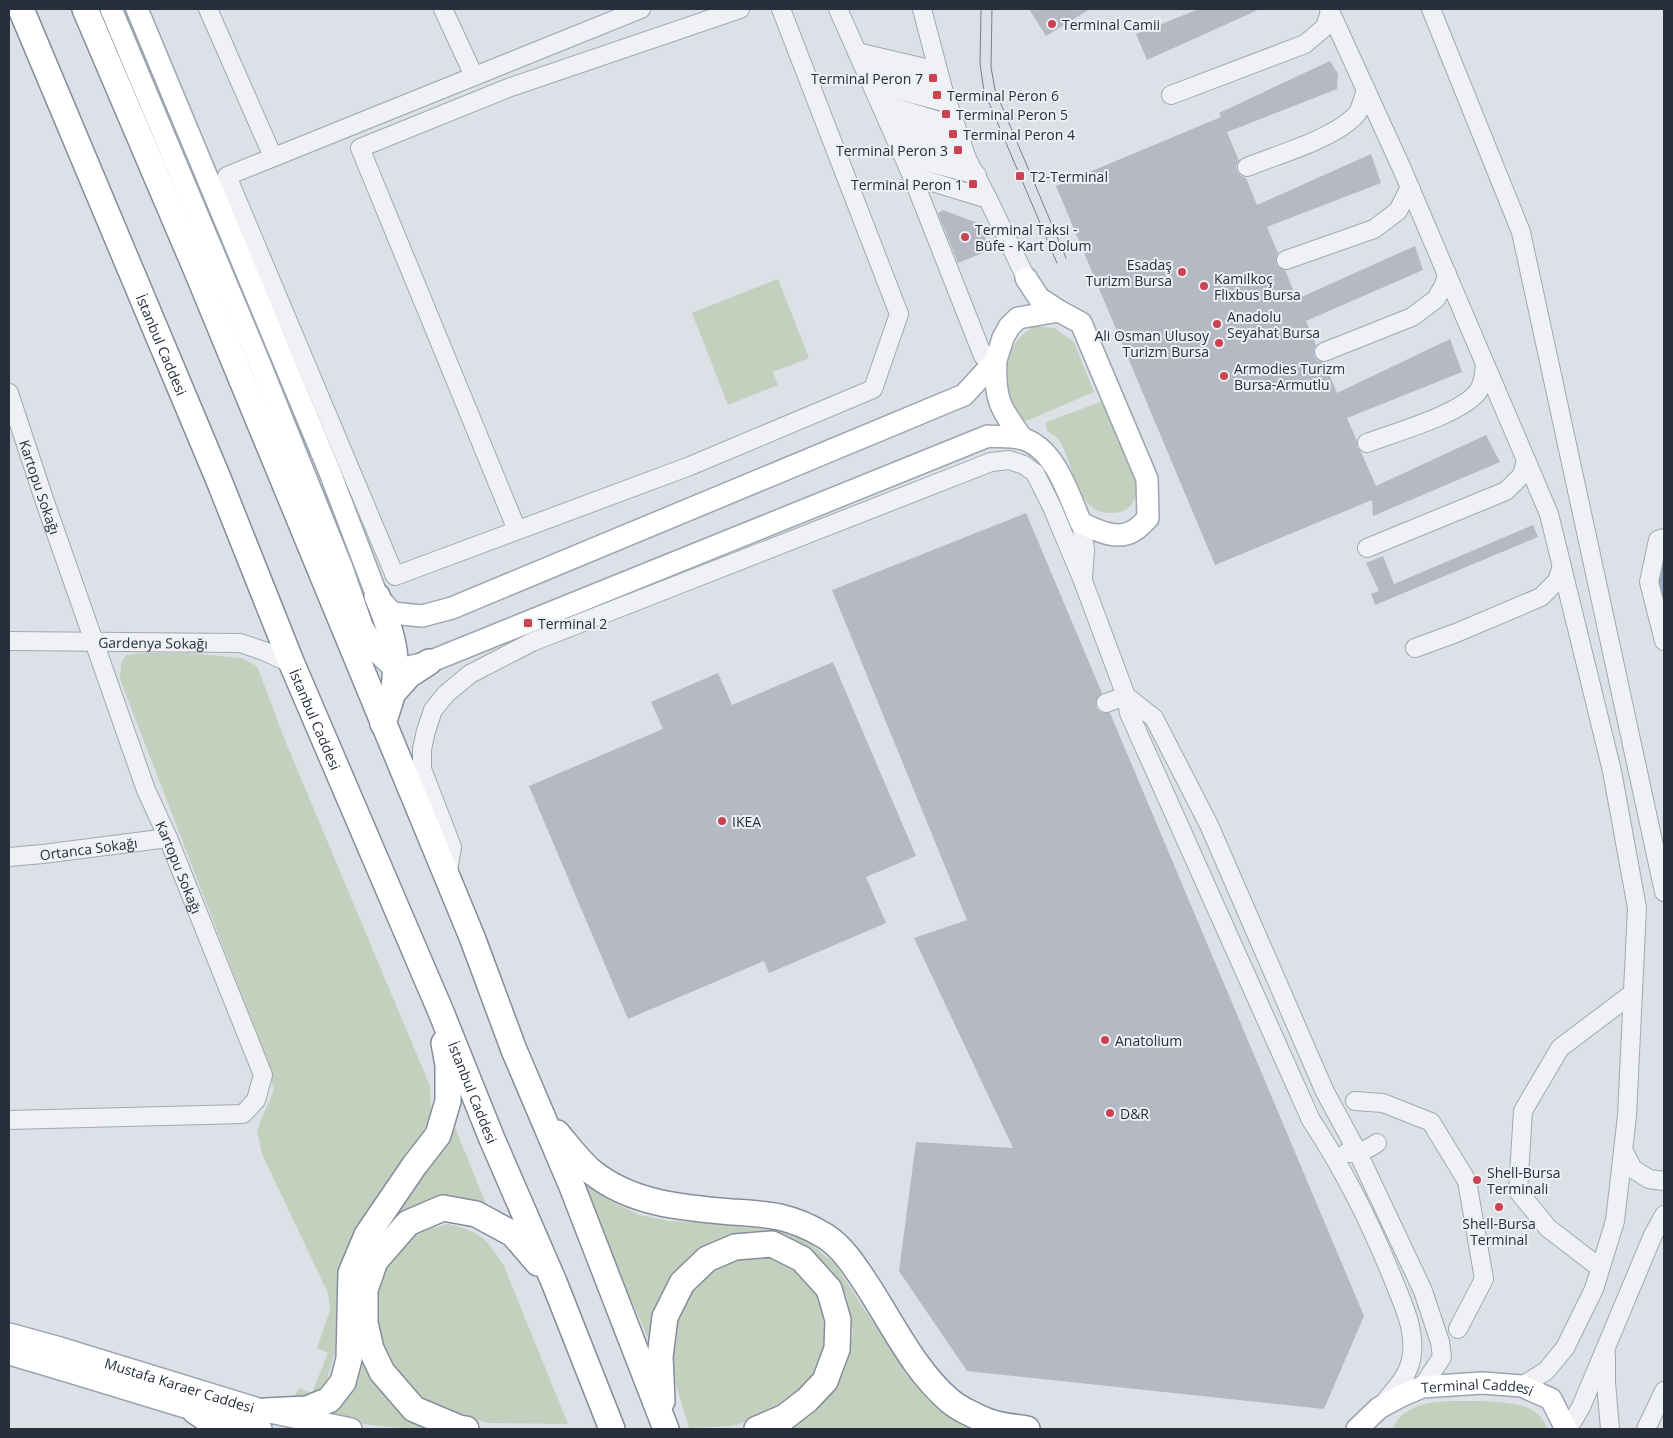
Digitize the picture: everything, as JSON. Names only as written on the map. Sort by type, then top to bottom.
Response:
[{"type":"highway","name":"İstanbul Caddesi","points":[[21,9],[218,478],[292,664],[554,1282],[612,1429]]},
{"type":"highway","points":[[85,9],[200,278],[472,937],[514,1050],[574,1194],[665,1426]]},
{"type":"highway","points":[[377,596],[392,636],[395,652],[395,680],[383,724]]},
{"type":"highway","points":[[392,694],[409,675],[430,662]]},
{"type":"highway","points":[[263,1420],[307,1409],[329,1400],[343,1382],[349,1359],[351,1273],[367,1235],[414,1166],[438,1135],[448,1100],[448,1065],[432,992]]},
{"type":"highway","points":[[540,1111],[592,1172],[618,1188],[648,1201],[684,1208],[761,1213],[790,1218],[826,1237],[844,1253],[859,1273],[922,1373],[951,1402],[987,1421],[1028,1429]]},
{"type":"highway","points":[[466,1429],[459,1428],[414,1409],[382,1372],[371,1349],[365,1323],[366,1290],[375,1261],[408,1223],[442,1208],[476,1214],[513,1234],[554,1282]]},
{"type":"highway","points":[[665,1426],[660,1357],[665,1317],[682,1283],[707,1259],[736,1247],[772,1244],[802,1259],[829,1289],[838,1320],[837,1349],[825,1381],[807,1400],[784,1417],[759,1429]]},
{"type":"highway","points":[[195,1411],[221,1429]]},
{"type":"main road","points":[[111,9],[264,372],[342,568],[362,626],[377,652],[395,668],[412,668],[430,662],[988,436],[1022,438],[1044,452],[1058,471],[1081,523],[1100,532],[1116,535],[1133,532],[1148,518],[1147,479],[1081,323],[1040,298],[1026,278]]},
{"type":"main road","points":[[138,9],[330,470],[377,596],[392,613],[422,616],[452,608],[964,395],[996,360]]},
{"type":"main road","points":[[1022,438],[1006,417],[998,400],[995,382],[996,360],[1003,338],[1009,327],[1018,318],[1026,298],[1026,278]]},
{"type":"main road","points":[[1018,318],[1059,311]]},
{"type":"main road","name":"Mustafa Karaer Caddesi","points":[[9,1334],[60,1348],[263,1420]]},
{"type":"main road","name":"Mustafa Karaer Caddesi","points":[[9,1354],[195,1411],[351,1429]]},
{"type":"main road","name":"Terminal Caddesi","points":[[1357,1429],[1401,1396],[1422,1387],[1482,1383],[1522,1386],[1550,1399],[1567,1429]]},
{"type":"street","points":[[208,9],[273,157]]},
{"type":"street","points":[[443,9],[474,76]]},
{"type":"street","points":[[641,9],[227,176],[395,576],[690,466],[873,389],[899,314],[781,9]]},
{"type":"street","points":[[517,530],[360,148],[508,88],[740,9]]},
{"type":"street","points":[[838,9],[904,156],[983,356],[996,360]]},
{"type":"street","points":[[922,9],[945,96],[962,142],[976,176],[1026,278]]},
{"type":"street","points":[[1431,9],[1521,232],[1664,892]]},
{"type":"street","points":[[1330,10],[1410,187],[1549,514],[1612,771],[1637,908],[1627,1116],[1615,1221],[1594,1289],[1565,1348],[1546,1371],[1522,1386]]},
{"type":"street","points":[[1171,94],[1305,44],[1325,27],[1330,10]]},
{"type":"street","points":[[861,59],[938,71]]},
{"type":"street","points":[[861,59],[945,96]]},
{"type":"street","points":[[871,83],[945,96]]},
{"type":"street","points":[[1247,167],[1330,134],[1355,116],[1366,89]]},
{"type":"street","points":[[880,103],[962,142]]},
{"type":"street","points":[[892,130],[962,142]]},
{"type":"street","points":[[904,156],[976,176]]},
{"type":"street","points":[[912,176],[988,198]]},
{"type":"street","points":[[1286,260],[1374,229],[1398,211],[1410,187]]},
{"type":"street","points":[[1324,352],[1412,317],[1436,299],[1444,285],[1447,274]]},
{"type":"street","points":[[1367,443],[1452,411],[1476,394],[1484,380],[1485,366]]},
{"type":"street","name":"Kartopu Sokağı","points":[[9,393],[146,790],[168,838],[263,1075],[256,1100],[243,1114],[9,1120]]},
{"type":"street","points":[[447,879],[452,847],[422,769],[422,748],[433,710],[446,694],[470,674],[532,642],[990,462],[1009,460],[1024,465],[1035,473],[1052,507],[1083,581],[1118,707],[1311,1120],[1333,1153],[1377,1239],[1410,1323],[1411,1360],[1404,1378],[1374,1417]]},
{"type":"street","points":[[1367,548],[1506,491],[1522,475],[1526,460]]},
{"type":"street","points":[[1081,523],[1086,550],[1083,565],[1083,581]]},
{"type":"street","points":[[1664,538],[1658,540],[1649,582],[1664,641]]},
{"type":"street","points":[[1415,648],[1541,597],[1557,581],[1562,566]]},
{"type":"street","name":"Gardenya Sokağı","points":[[9,641],[240,643],[264,651],[292,664]]},
{"type":"street","points":[[1118,707],[1154,718],[1209,825],[1325,1092],[1358,1153],[1423,1291],[1440,1342],[1442,1357],[1422,1387]]},
{"type":"street","name":"Ortanca Sokağı","points":[[9,857],[168,838]]},
{"type":"street","points":[[1600,1268],[1548,1228],[1518,1191],[1523,1111],[1560,1048],[1632,993]]},
{"type":"street","points":[[1356,1101],[1383,1103],[1431,1122],[1467,1181],[1484,1279],[1458,1329]]},
{"type":"street","points":[[1333,1153],[1358,1153],[1377,1143]]},
{"type":"street","points":[[1623,1150],[1632,1169],[1649,1178],[1664,1180]]},
{"type":"street","points":[[1567,1429],[1581,1407],[1653,1235],[1664,1215]]},
{"type":"street","points":[[1606,1348],[1606,1383],[1610,1429]]},
{"type":"street","points":[[1646,1429],[1664,1391]]},
{"type":"green space","points":[[778,279],[809,358],[773,372],[778,385],[728,405],[692,313]]},
{"type":"green space","points":[[1035,326],[1054,328],[1074,342],[1094,392],[1024,422],[1013,412],[1001,370],[1018,340]]},
{"type":"green space","points":[[1103,401],[1138,485],[1131,505],[1120,512],[1106,513],[1095,509],[1086,502],[1060,441],[1047,431],[1046,422]]},
{"type":"green space","points":[[188,653],[241,658],[257,666],[284,738],[430,1086],[431,1110],[424,1131],[347,1256],[337,1289],[335,1352],[327,1380],[318,1395],[283,1402],[294,1397],[299,1388],[312,1393],[328,1353],[317,1348],[330,1310],[328,1293],[262,1154],[257,1130],[274,1090],[258,1037],[120,679],[121,663],[126,655]]},
{"type":"green space","points":[[450,1115],[490,1214],[472,1206],[385,1233],[385,1224]]},
{"type":"green space","points":[[577,1179],[611,1201],[639,1215],[669,1221],[708,1223],[790,1232],[812,1245],[835,1264],[904,1370],[928,1400],[944,1415],[970,1429],[784,1429],[832,1391],[846,1366],[853,1332],[847,1297],[832,1274],[813,1257],[748,1237],[665,1290],[650,1328],[649,1340]]},
{"type":"green space","points":[[448,1224],[468,1230],[482,1238],[504,1266],[568,1424],[490,1423],[448,1414],[422,1402],[400,1384],[375,1331],[378,1279],[393,1253],[418,1232]]},
{"type":"green space","points":[[763,1253],[796,1265],[825,1292],[832,1327],[825,1358],[810,1383],[779,1407],[733,1426],[689,1428],[672,1372],[670,1342],[680,1303],[704,1269],[726,1256]]},
{"type":"green space","points":[[358,1334],[431,1429],[372,1425],[314,1415]]},
{"type":"green space","points":[[1445,1401],[1484,1401],[1512,1404],[1530,1409],[1543,1420],[1547,1429],[1392,1429],[1399,1418],[1409,1410],[1420,1405]]},
{"type":"water","points":[[1664,560],[1664,621],[1657,582],[1660,567]]},
{"type":"building","name":"Terminal Camii","points":[[1029,9],[1090,9],[1046,36]]},
{"type":"building","points":[[1199,9],[1260,9],[1147,60],[1136,34]]},
{"type":"building","points":[[1330,61],[1338,74],[1337,89],[1227,132],[1239,161],[1236,166],[1237,171],[1246,178],[1257,205],[1371,154],[1381,183],[1267,227],[1278,253],[1276,264],[1285,270],[1297,299],[1415,246],[1423,270],[1306,321],[1316,345],[1314,356],[1318,361],[1324,362],[1337,393],[1450,339],[1462,372],[1347,418],[1357,441],[1357,447],[1376,486],[1486,435],[1500,462],[1373,516],[1372,500],[1215,565],[1056,186],[1221,117],[1219,113]]},
{"type":"building","name":"Terminal Taksi - Büfe - Kart Dolum","points":[[943,210],[980,224],[990,250],[958,263],[938,213]]},
{"type":"building","name":"Anatolium","points":[[1026,513],[1102,693],[1096,701],[1096,707],[1099,711],[1110,713],[1364,1316],[1324,1409],[967,1371],[899,1271],[916,1142],[1013,1148],[914,938],[967,920],[832,590]]},
{"type":"building","points":[[1533,525],[1538,537],[1375,605],[1371,594],[1379,591],[1366,563],[1383,556],[1394,584]]},
{"type":"building","name":"IKEA","points":[[833,662],[916,856],[866,877],[886,923],[769,973],[764,961],[628,1019],[529,786],[663,729],[651,702],[718,673],[732,705]]},
{"type":"tram line","points":[[981,9],[980,64],[984,91],[1057,263]]},
{"type":"tram line","points":[[992,9],[991,67],[995,90],[1066,258]]},
{"type":"place","name":"Terminal Camii","points":[[1052,24]]},
{"type":"place","name":"Terminal Peron 7","points":[[933,78]]},
{"type":"place","name":"Terminal Peron 6","points":[[937,95]]},
{"type":"place","name":"Terminal Peron 5","points":[[946,114]]},
{"type":"place","name":"Terminal Peron 4","points":[[953,134]]},
{"type":"place","name":"Terminal Peron 3","points":[[958,150]]},
{"type":"place","name":"T2-Terminal","points":[[1020,176]]},
{"type":"place","name":"Terminal Peron 1","points":[[973,184]]},
{"type":"place","name":"Terminal Taksi - Büfe - Kart Dolum","points":[[965,237]]},
{"type":"place","name":"Esadaş Turizm Bursa","points":[[1182,272]]},
{"type":"place","name":"Kamilkoç Flixbus Bursa","points":[[1204,286]]},
{"type":"place","name":"Anadolu Seyahat Bursa","points":[[1217,324]]},
{"type":"place","name":"Ali Osman Ulusoy Turizm Bursa","points":[[1219,343]]},
{"type":"place","name":"Armodies Turizm Bursa-Armutlu","points":[[1224,376]]},
{"type":"place","name":"Terminal 2","points":[[528,623]]},
{"type":"place","name":"IKEA","points":[[722,821]]},
{"type":"place","name":"Anatolium","points":[[1105,1040]]},
{"type":"place","name":"D&R","points":[[1110,1113]]},
{"type":"place","name":"Shell-Bursa Terminali","points":[[1477,1180]]},
{"type":"place","name":"Shell-Bursa Terminal","points":[[1499,1207]]}]
